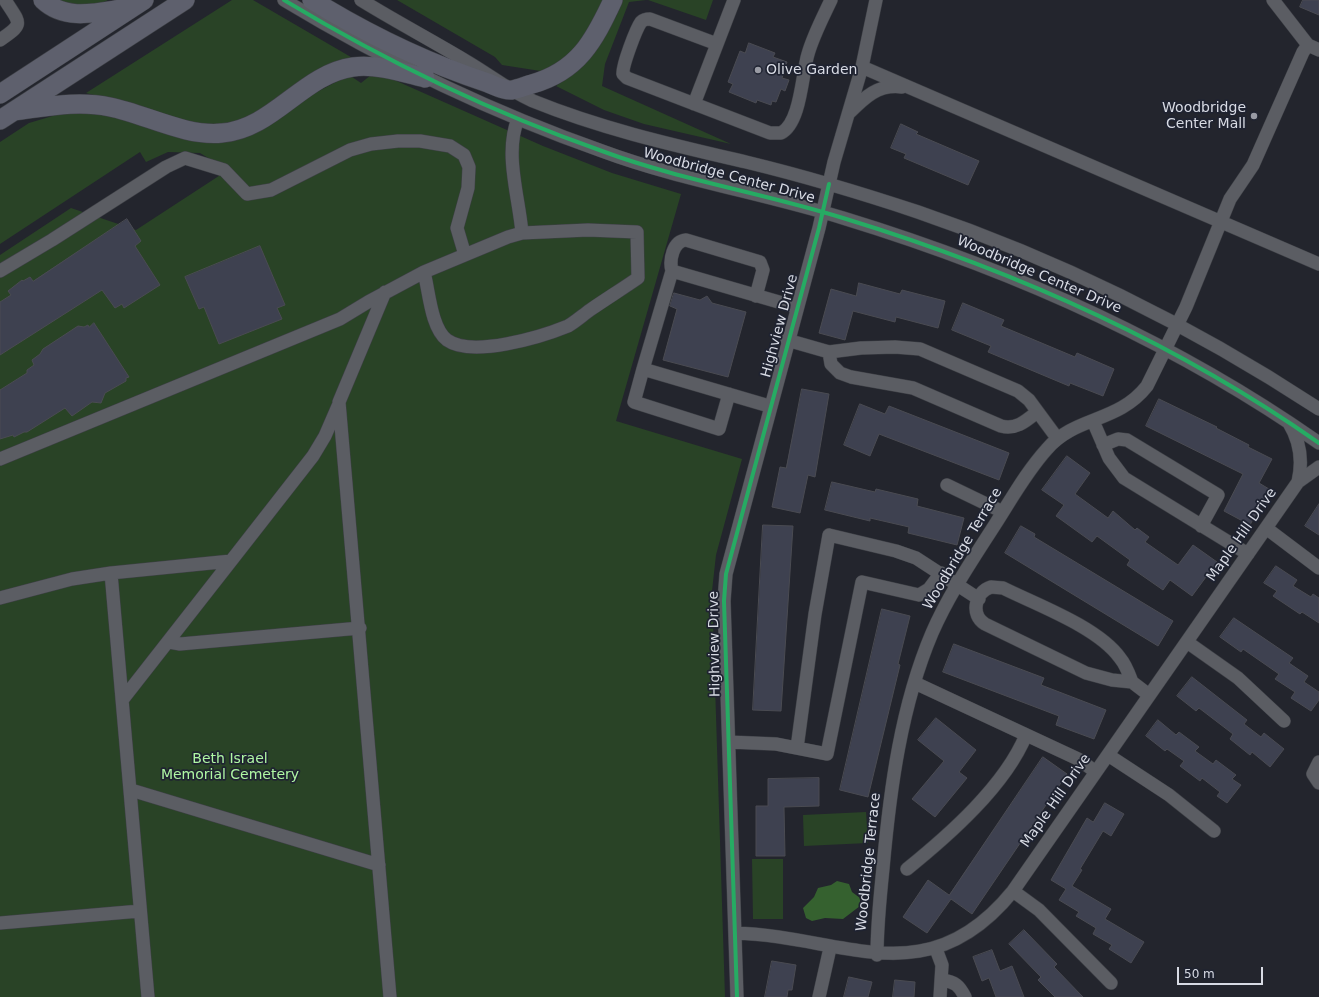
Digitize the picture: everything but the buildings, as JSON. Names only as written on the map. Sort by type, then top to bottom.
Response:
[{"type":"highway","points":[[43,0],[61,11],[78,14],[138,4]]},
{"type":"highway","points":[[7,116],[185,0]]},
{"type":"highway","points":[[312,0],[361,27],[432,62],[460,74],[510,91],[551,78],[569,67],[592,40],[613,0]]},
{"type":"highway","points":[[0,94],[138,4]]},
{"type":"highway","points":[[7,116],[86,103],[118,109],[202,133],[222,133],[241,129],[256,123],[316,82],[343,69],[373,67],[425,78]]},
{"type":"street","points":[[0,40],[15,30],[18,25],[17,19],[5,0]]},
{"type":"street","name":"Woodbridge Center Drive","points":[[284,0],[425,78],[501,112],[604,152],[643,165],[822,212],[902,237],[1002,274],[1074,305],[1166,350],[1258,402],[1319,443]]},
{"type":"street","name":"Woodbridge Center Drive","points":[[361,0],[468,62],[510,91],[575,117],[640,137],[828,184],[919,213],[996,242],[1088,281],[1178,324],[1237,358],[1319,409]]},
{"type":"street","points":[[694,104],[734,0]]},
{"type":"street","points":[[717,44],[648,19],[641,22],[623,70],[626,77],[770,133],[781,133],[786,131],[802,94],[808,53],[831,0]]},
{"type":"street","name":"Highview Drive","points":[[737,997],[724,601],[726,574],[769,406],[822,212],[828,184],[862,67],[876,0]]},
{"type":"street","points":[[1273,0],[1314,47]]},
{"type":"street","name":"Woodbridge Terrace","points":[[876,955],[892,788],[901,740],[915,683],[932,633],[957,585],[1003,512],[1029,472],[1057,438],[1069,431],[1123,408],[1139,397],[1151,381],[1178,324],[1233,194],[1253,165],[1302,55],[1314,47]]},
{"type":"street","points":[[862,67],[1319,264]]},
{"type":"street","points":[[848,114],[868,95],[882,88],[894,86],[915,90]]},
{"type":"street","points":[[501,112],[510,91]]},
{"type":"street","points":[[518,119],[513,134],[512,151],[522,233]]},
{"type":"street","points":[[0,271],[52,240],[166,167],[185,158],[224,170],[247,194],[271,190],[350,150],[371,144],[398,140],[420,141],[450,146],[457,149],[466,159],[469,167],[469,180],[457,228],[465,255]]},
{"type":"street","points":[[0,459],[340,319],[385,292],[424,272],[508,237],[522,233],[588,230],[637,232],[638,278],[568,325],[514,342],[490,347],[466,347],[447,339],[433,319],[424,272]]},
{"type":"street","points":[[729,394],[719,429],[634,402],[672,271],[670,264],[676,244],[684,240],[760,262],[763,270],[756,296]]},
{"type":"street","points":[[672,271],[796,307]]},
{"type":"street","points":[[123,699],[313,456],[326,436],[385,292]]},
{"type":"street","points":[[787,340],[829,352],[862,348],[895,347],[920,349],[1018,391],[1025,396],[1057,438]]},
{"type":"street","points":[[829,352],[831,364],[845,375],[919,390],[1000,426],[1017,426],[1037,412]]},
{"type":"street","points":[[643,369],[769,406]]},
{"type":"street","points":[[339,402],[360,628],[390,997]]},
{"type":"street","points":[[1093,422],[1113,465],[1127,480],[1248,554]]},
{"type":"street","name":"Maple Hill Drive","points":[[1288,422],[1300,449],[1300,470],[1298,482]]},
{"type":"street","points":[[1103,445],[1118,439],[1127,440],[1218,495],[1201,526]]},
{"type":"street","name":"Maple Hill Drive","points":[[735,933],[767,935],[830,948],[876,955],[912,954],[936,949],[958,939],[981,924],[996,911],[1013,891],[1298,482],[1319,467]]},
{"type":"street","points":[[947,485],[1003,512]]},
{"type":"street","points":[[1266,528],[1319,568]]},
{"type":"street","points":[[797,748],[815,614],[828,535],[909,555],[923,561],[979,599]]},
{"type":"street","points":[[0,598],[65,581],[111,573],[231,561]]},
{"type":"street","points":[[111,573],[148,997]]},
{"type":"street","points":[[729,742],[768,744],[827,754],[862,582],[919,595],[929,589],[941,573]]},
{"type":"street","points":[[1132,682],[1124,663],[1116,653],[1101,640],[1080,626],[1000,588],[988,588],[983,592],[976,607],[976,614],[985,624],[1086,673],[1105,679],[1132,682],[1150,695]]},
{"type":"street","points":[[169,642],[180,644],[360,628]]},
{"type":"street","points":[[1187,642],[1238,678],[1284,721]]},
{"type":"street","points":[[915,683],[1078,760],[1096,772]]},
{"type":"street","points":[[907,870],[949,834],[980,801],[1013,760],[1026,735]]},
{"type":"street","points":[[1108,755],[1169,795],[1214,831]]},
{"type":"street","points":[[1319,762],[1313,774],[1319,783]]},
{"type":"street","points":[[131,790],[379,865]]},
{"type":"street","points":[[1013,891],[1039,910],[1111,984]]},
{"type":"street","points":[[0,924],[140,911]]},
{"type":"street","points":[[819,997],[830,948]]},
{"type":"street","points":[[936,949],[942,965],[940,997]]},
{"type":"street","points":[[942,980],[956,983],[961,988],[965,997]]},
{"type":"green space","points":[[54,0],[108,0],[102,3],[74,8]]},
{"type":"green space","points":[[232,0],[253,0],[356,60],[241,123],[212,128],[86,93]]},
{"type":"green space","points":[[397,0],[605,0],[583,43],[547,72],[502,65],[495,57]]},
{"type":"green space","points":[[623,0],[646,0],[629,2],[605,64],[602,86],[731,144],[644,124],[604,110],[556,86],[580,69],[616,17]]},
{"type":"green space","points":[[648,0],[713,0],[706,20]]},
{"type":"green space","name":"Beth Israel Memorial Cemetery","points":[[349,75],[361,83],[371,75],[392,79],[543,146],[612,173],[681,194],[616,421],[742,459],[716,555],[712,591],[725,997],[0,997],[0,255],[71,208],[136,230],[228,170],[200,153],[168,152],[146,162],[140,152],[0,244],[0,142],[29,123],[66,112],[107,115],[209,139],[287,108]]},
{"type":"green space","points":[[866,812],[868,843],[804,846],[803,815]]},
{"type":"green space","points":[[752,859],[783,859],[783,919],[753,919]]},
{"type":"shaded area","points":[[837,881],[849,884],[852,892],[860,898],[860,906],[843,919],[825,918],[812,921],[806,918],[803,908],[814,897],[818,888],[831,885]]},
{"type":"cycle path","points":[[284,0],[361,44],[439,84],[520,120],[561,136],[661,170],[843,218],[968,260],[1029,285],[1090,312],[1207,372],[1264,406],[1319,443]]},
{"type":"cycle path","points":[[737,997],[724,601],[726,574],[819,228],[829,184]]},
{"type":"place","name":"Olive Garden","points":[[758,70]]},
{"type":"place","name":"Woodbridge Center Mall","points":[[1254,116]]}]
